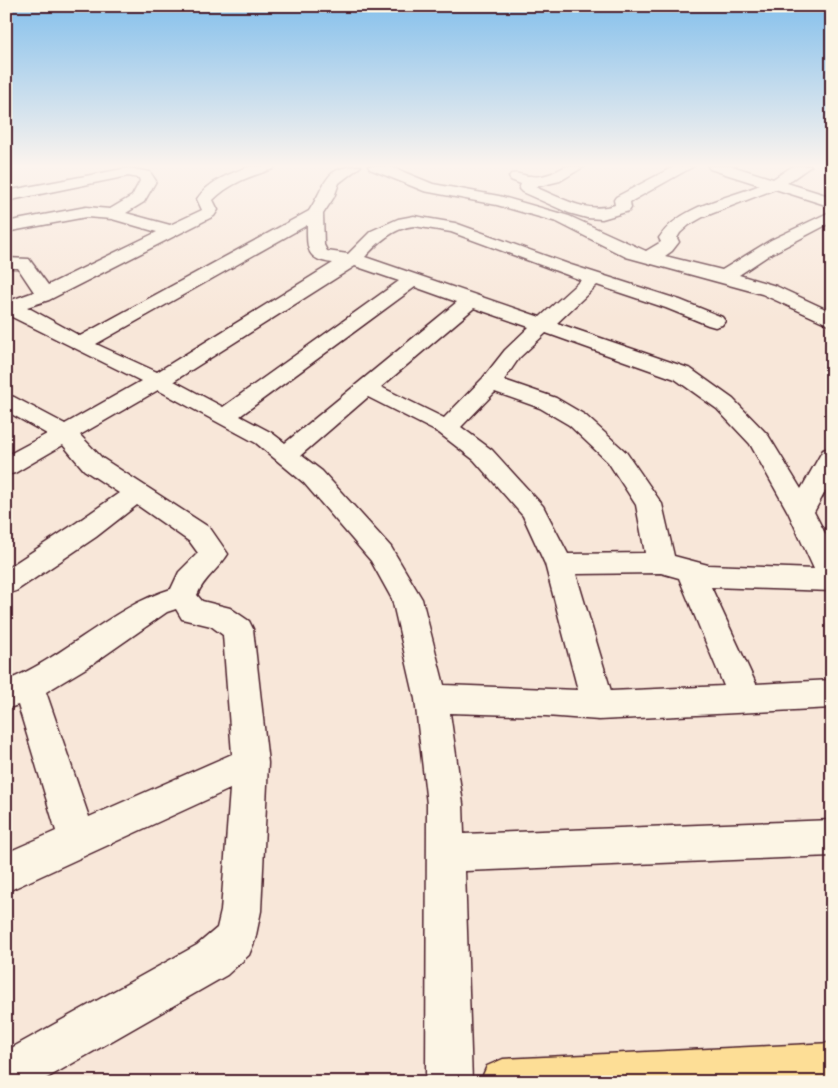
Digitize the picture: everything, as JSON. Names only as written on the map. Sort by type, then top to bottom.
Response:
[{"type":"main road","points":[[503,1082],[832,1066]]},
{"type":"street","points":[[6,227],[59,217]]},
{"type":"street","points":[[122,217],[171,231]]},
{"type":"street","points":[[8,307],[45,294],[200,217]]},
{"type":"street","points":[[80,344],[310,217]]},
{"type":"street","points":[[315,217],[314,247],[318,254],[330,259],[353,259],[683,374],[725,404],[760,440],[801,512],[832,576]]},
{"type":"street","points":[[454,228],[476,217]]},
{"type":"street","points":[[556,217],[638,255],[725,277],[780,294],[832,320]]},
{"type":"street","points":[[447,428],[491,383],[512,354],[589,278],[638,255],[658,253],[668,246],[670,242],[668,238],[669,233],[674,226],[690,217]]},
{"type":"street","points":[[725,277],[775,243],[830,217]]},
{"type":"street","points":[[6,467],[158,381],[353,259],[376,235],[404,222],[414,221],[454,228],[589,278],[673,304],[715,320]]},
{"type":"street","points":[[6,263],[24,263],[45,294]]},
{"type":"street","points":[[224,417],[413,280]]},
{"type":"street","points":[[285,455],[471,300]]},
{"type":"street","points":[[8,307],[158,381],[264,438],[313,477],[381,554],[407,600],[431,699],[445,804],[449,1082]]},
{"type":"street","points":[[491,383],[548,403],[578,420],[617,457],[649,504],[661,563]]},
{"type":"street","points":[[366,388],[447,428],[483,455],[534,512],[559,564],[598,706]]},
{"type":"street","points":[[6,402],[66,434],[93,464],[200,535],[214,554],[189,578],[182,596]]},
{"type":"street","points":[[801,512],[832,455]]},
{"type":"street","points":[[6,584],[78,536],[136,493]]},
{"type":"street","points":[[559,564],[661,563],[708,576],[832,580]]},
{"type":"street","points":[[690,571],[745,697]]},
{"type":"street","points":[[78,841],[17,691],[80,656],[157,604],[182,596]]},
{"type":"street","points":[[6,1076],[212,960],[234,940],[241,911],[250,763],[238,629],[219,616],[193,611],[182,596]]},
{"type":"street","points":[[431,699],[546,702],[598,706],[832,694]]},
{"type":"street","points":[[6,873],[250,763]]},
{"type":"street","points":[[447,853],[832,838]]}]
